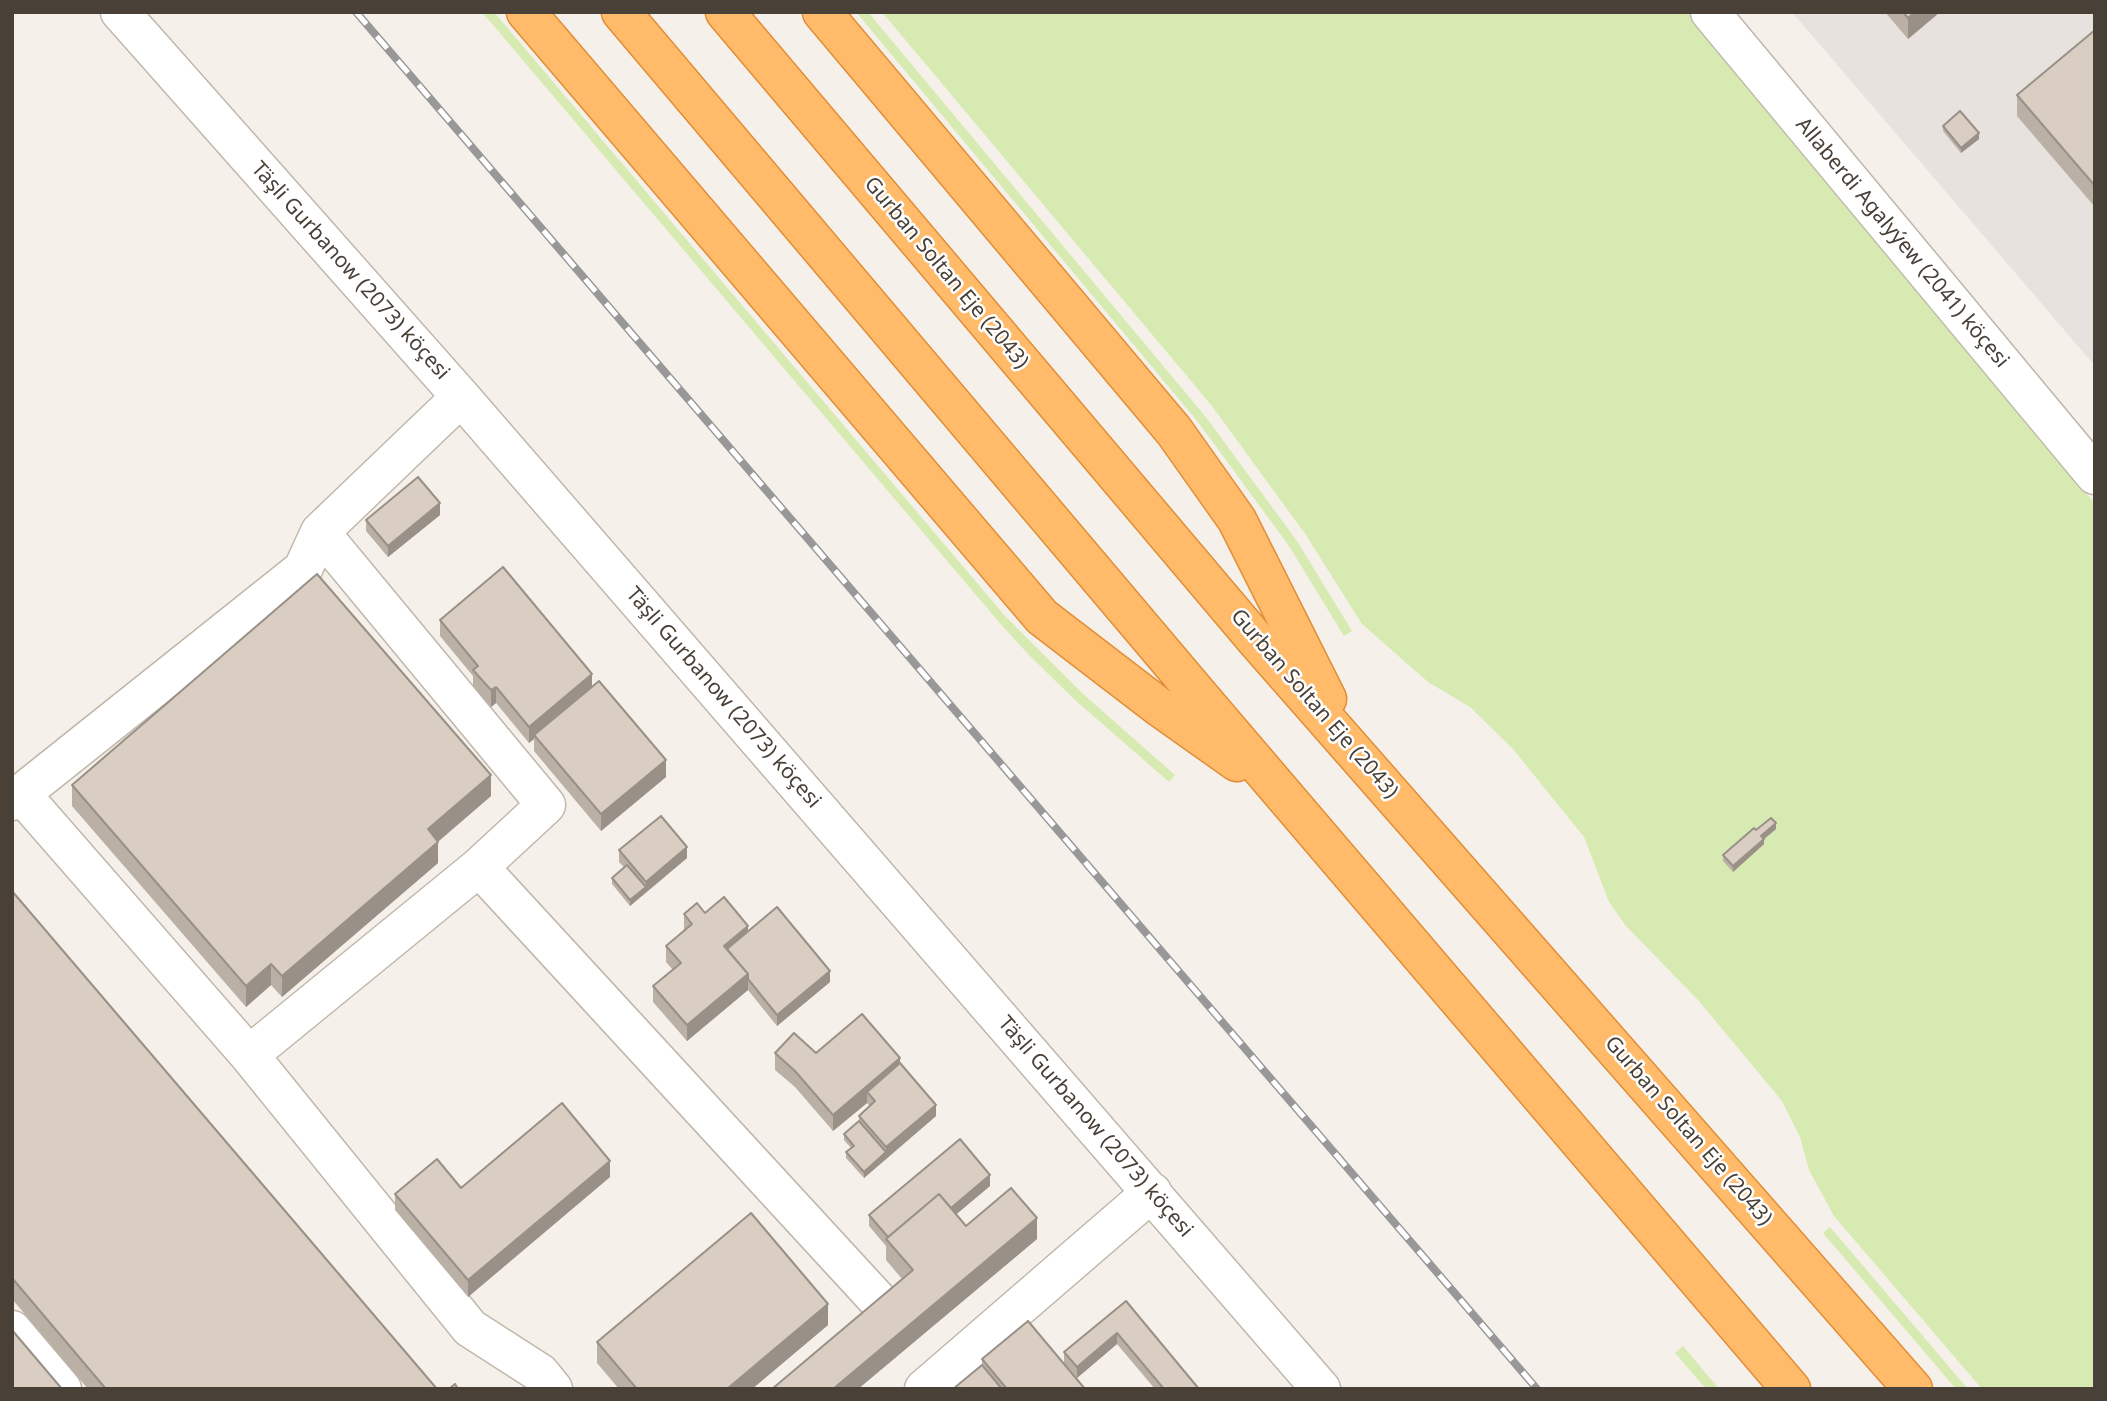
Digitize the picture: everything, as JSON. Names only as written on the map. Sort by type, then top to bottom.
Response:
[{"type":"highway","points":[[526,12],[1042,617],[1158,706],[1283,794]]},
{"type":"highway","points":[[621,12],[1201,698],[1791,1389]]},
{"type":"highway","name":"Gurban Soltan Eje (2043)","points":[[725,12],[1256,640],[1913,1389]]},
{"type":"highway","points":[[822,12],[1174,431],[1237,520],[1350,744]]},
{"type":"street","name":"Täşli Gurbanow (2073) köçesi","points":[[120,12],[461,397],[1321,1389]]},
{"type":"street","name":"Allaberdi Agalyýew (2041) köçesi","points":[[1710,12],[2095,475]]},
{"type":"street","points":[[461,397],[320,532],[303,569],[16,797],[249,1055],[470,1328],[540,1373],[553,1389]]},
{"type":"street","points":[[249,1055],[479,867],[546,805],[320,532]]},
{"type":"street","points":[[479,867],[884,1307]]},
{"type":"street","points":[[923,1389],[1152,1192]]},
{"type":"street","points":[[12,1330],[62,1389]]},
{"type":"shaded area","points":[[1792,12],[2095,12],[2095,366]]},
{"type":"green space","points":[[482,12],[494,12],[1005,616],[1082,693],[1175,775],[1169,782],[1075,700],[998,621]]},
{"type":"green space","points":[[856,12],[868,12],[1205,416],[1297,541],[1352,631],[1344,636],[1289,546],[1198,422]]},
{"type":"green space","points":[[882,12],[1687,12],[2095,504],[2095,1389],[1982,1389],[1834,1216],[1809,1170],[1800,1137],[1782,1101],[1698,1000],[1626,926],[1609,902],[1584,837],[1513,749],[1470,707],[1428,682],[1362,624],[1306,535],[1212,406]]},
{"type":"green space","points":[[1830,1227],[1968,1389],[1956,1389],[1823,1233]]},
{"type":"green space","points":[[1683,1346],[1719,1389],[1706,1389],[1675,1353]]},
{"type":"building","points":[[1903,12],[1915,12],[1908,18]]},
{"type":"building","points":[[2095,30],[2095,186],[2017,95]]},
{"type":"building","points":[[1960,111],[1979,133],[1961,148],[1943,126]]},
{"type":"building","points":[[418,477],[440,503],[388,546],[366,520]]},
{"type":"building","points":[[503,567],[592,674],[529,727],[496,687],[491,690],[473,670],[478,666],[440,620]]},
{"type":"building","points":[[317,574],[491,775],[428,829],[438,842],[282,976],[271,964],[246,986],[72,785]]},
{"type":"building","points":[[599,681],[666,760],[601,814],[534,735]]},
{"type":"building","points":[[661,816],[687,847],[646,882],[619,850]]},
{"type":"building","points":[[1771,818],[1776,823],[1761,836],[1764,839],[1733,866],[1723,855],[1754,828],[1756,830]]},
{"type":"building","points":[[627,865],[646,887],[630,900],[612,878]]},
{"type":"building","points":[[12,891],[437,1389],[106,1389],[12,1278]]},
{"type":"building","points":[[724,897],[748,926],[724,946],[748,974],[687,1025],[653,986],[681,963],[666,946],[692,924],[684,914],[697,903],[705,913]]},
{"type":"building","points":[[777,907],[830,971],[777,1015],[727,949]]},
{"type":"building","points":[[862,1014],[900,1058],[833,1115],[795,1071],[775,1053],[794,1033],[816,1053]]},
{"type":"building","points":[[900,1063],[936,1105],[886,1147],[859,1116],[875,1101],[867,1092]]},
{"type":"building","points":[[562,1103],[610,1161],[468,1280],[395,1194],[437,1159],[461,1188]]},
{"type":"building","points":[[859,1121],[886,1152],[864,1172],[846,1152],[854,1146],[844,1134]]},
{"type":"building","points":[[960,1139],[990,1175],[951,1208],[939,1194],[888,1237],[869,1215]]},
{"type":"building","points":[[1011,1188],[1037,1218],[833,1389],[772,1389],[913,1270],[886,1239],[939,1194],[966,1226]]},
{"type":"building","points":[[751,1213],[828,1304],[727,1389],[637,1389],[597,1342]]},
{"type":"building","points":[[1126,1301],[1199,1389],[1164,1389],[1117,1333],[1077,1367],[1064,1352]]},
{"type":"building","points":[[1028,1321],[1085,1389],[1007,1389],[982,1359]]},
{"type":"building","points":[[12,1330],[62,1389],[12,1389]]},
{"type":"building","points":[[982,1365],[1002,1389],[953,1389]]},
{"type":"railway","points":[[356,12],[1537,1389]]}]
